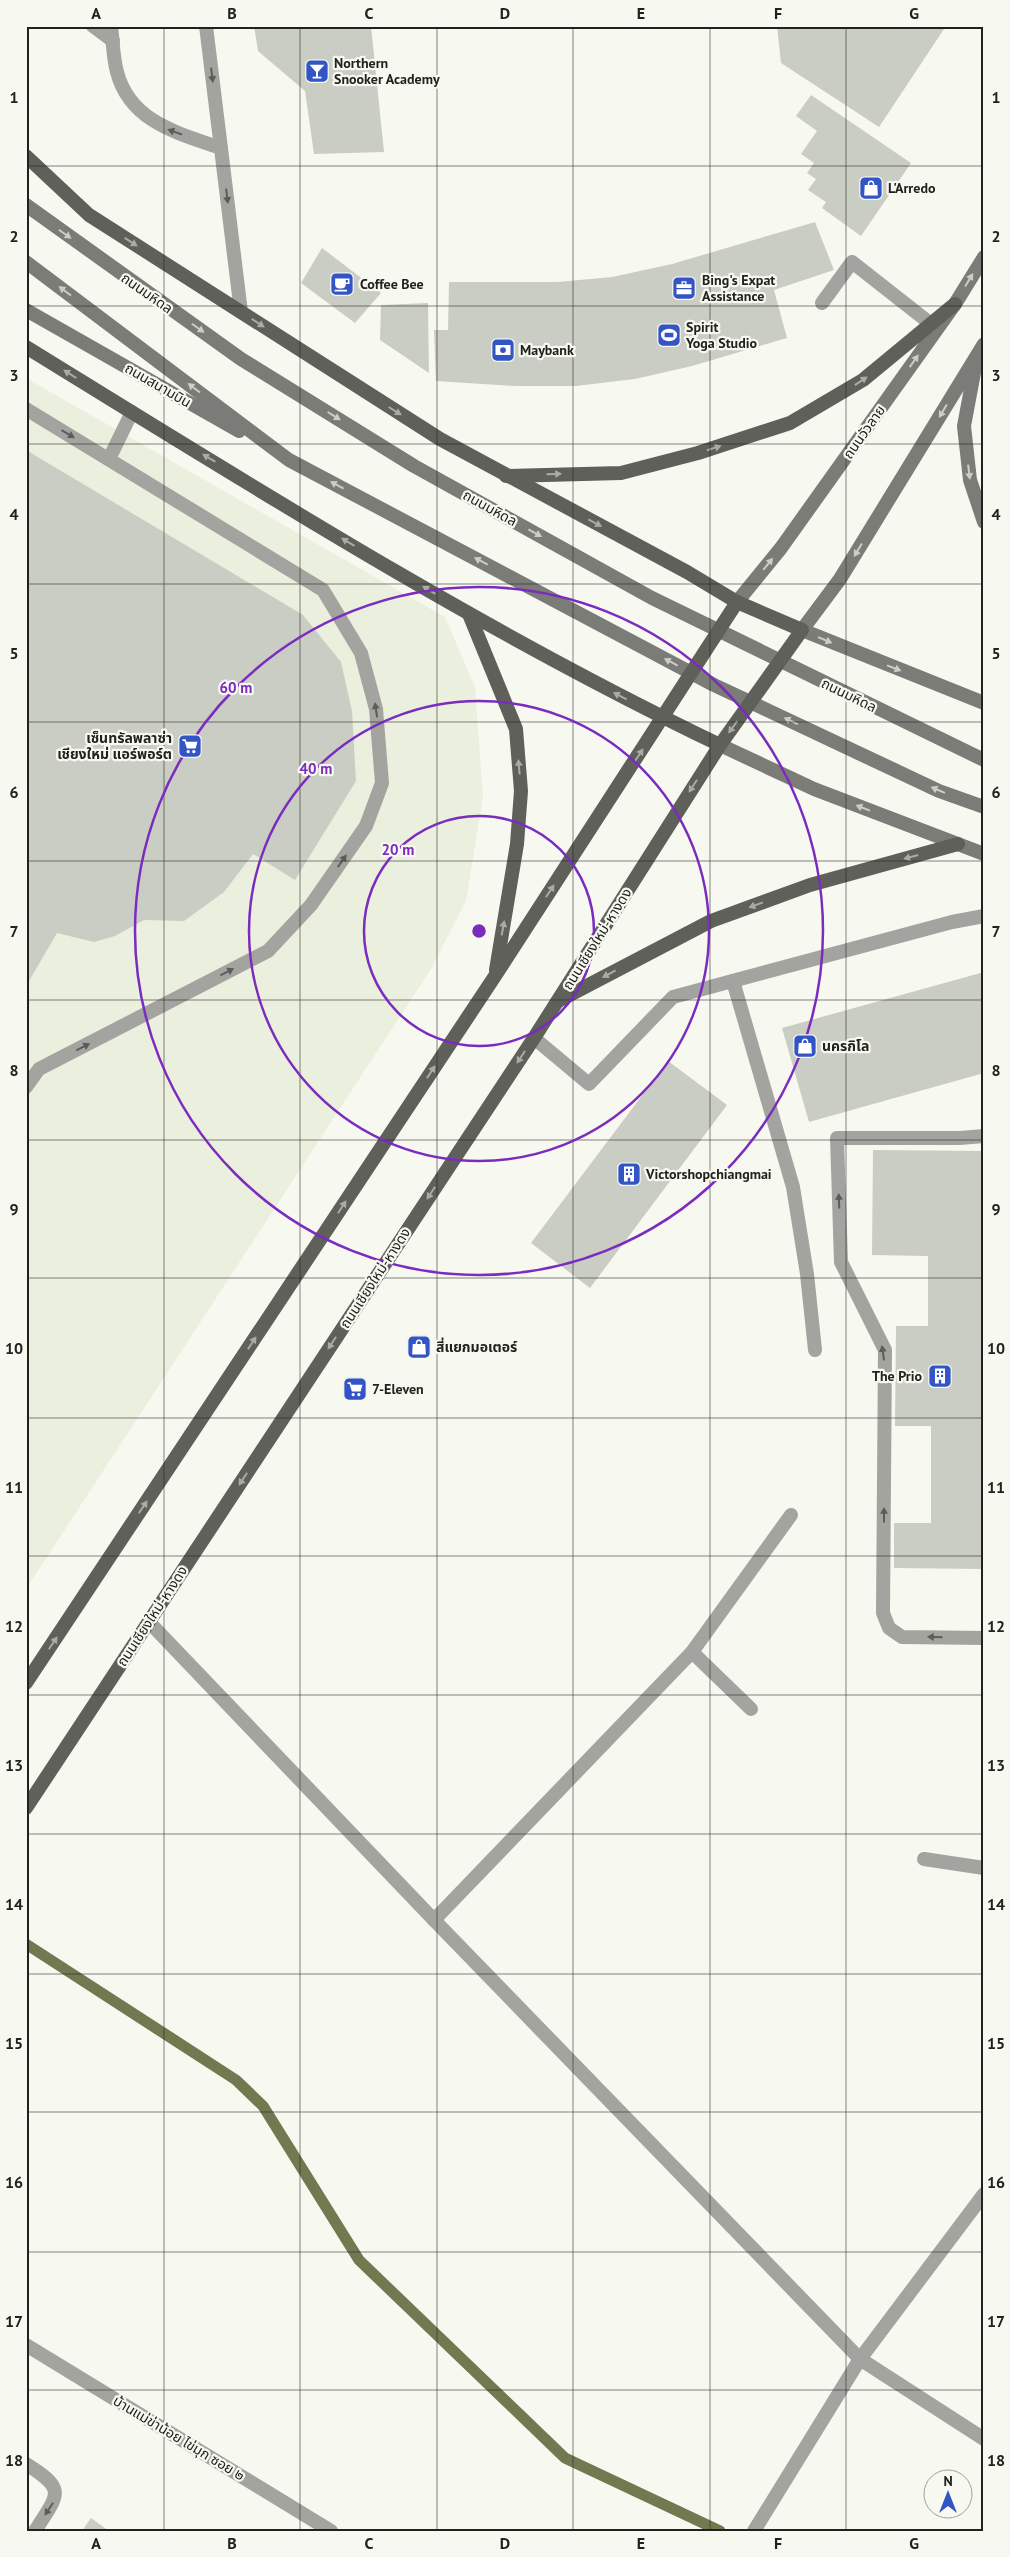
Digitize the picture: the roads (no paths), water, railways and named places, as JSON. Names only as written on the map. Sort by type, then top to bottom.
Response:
[{"type":"main road","points":[[26,156],[89,215],[440,439],[687,572],[738,602],[802,630],[984,703]]},
{"type":"main road","name":"ถนนมหิดล","points":[[26,205],[241,359],[414,466],[652,598],[984,760]]},
{"type":"main road","name":"ถนนวัวลาย","points":[[738,602],[781,548],[955,304],[984,256]]},
{"type":"main road","points":[[26,262],[289,460],[714,685],[939,791],[984,807]]},
{"type":"main road","points":[[506,476],[621,472],[698,453],[790,423],[863,380],[955,304]]},
{"type":"main road","name":"ถนนสนามบิน","points":[[26,310],[289,460]]},
{"type":"main road","points":[[26,346],[132,412],[469,614],[663,718],[814,789],[984,854]]},
{"type":"main road","points":[[802,630],[840,579],[980,349]]},
{"type":"main road","points":[[980,349],[964,426],[970,480],[984,522]]},
{"type":"main road","points":[[26,1683],[495,976],[738,602]]},
{"type":"main road","points":[[469,614],[516,729],[522,791],[517,844],[495,976]]},
{"type":"main road","name":"ถนนเชียงใหม่-หางดง","points":[[26,1808],[534,1038],[720,745],[802,630]]},
{"type":"main road","points":[[557,1002],[711,921],[810,885],[958,844]]},
{"type":"street","points":[[93,26],[113,41]]},
{"type":"street","points":[[111,26],[116,68],[120,81],[142,112],[166,129],[221,148]]},
{"type":"street","points":[[206,26],[241,312]]},
{"type":"street","points":[[822,303],[852,262],[930,324]]},
{"type":"street","points":[[26,409],[323,590],[361,653],[376,709],[382,782],[366,826],[311,905],[268,951],[39,1069],[26,1087]]},
{"type":"street","points":[[109,459],[132,412]]},
{"type":"street","points":[[534,1038],[589,1084],[673,997],[952,922],[984,916]]},
{"type":"street","points":[[733,981],[792,1187],[807,1274],[815,1350]]},
{"type":"street","points":[[984,1136],[837,1138],[841,1262],[884,1350],[883,1613],[889,1628],[902,1637],[984,1638]]},
{"type":"street","points":[[434,1920],[692,1652],[791,1515]]},
{"type":"street","points":[[149,1622],[434,1920],[860,2359],[984,2440]]},
{"type":"street","points":[[692,1652],[751,1709]]},
{"type":"street","points":[[924,1859],[984,1868]]},
{"type":"street","points":[[756,2529],[860,2359],[984,2194]]},
{"type":"street","name":"บ้านแม่ข่าน้อย ไข่มุก ซอย ๒","points":[[26,2345],[331,2531]]},
{"type":"street","points":[[26,2464],[49,2478],[55,2488],[56,2498],[35,2531]]},
{"type":"waterway","points":[[26,1944],[236,2080],[263,2106],[359,2260],[565,2458],[720,2531]]},
{"type":"place","name":"Northern Snooker Academy","points":[[317,71]]},
{"type":"place","name":"L'Arredo","points":[[871,188]]},
{"type":"place","name":"Coffee Bee","points":[[342,284]]},
{"type":"place","name":"Bing's Expat Assistance","points":[[684,288]]},
{"type":"place","name":"Spirit Yoga Studio","points":[[669,335]]},
{"type":"place","name":"Maybank","points":[[503,350]]},
{"type":"place","name":"เซ็นทรัลพลาซ่า เชียงใหม่ แอร์พอร์ต","points":[[190,746]]},
{"type":"place","name":"นครกิโล","points":[[805,1046]]},
{"type":"place","name":"Victorshopchiangmai","points":[[629,1174]]},
{"type":"place","name":"สี่แยกมอเตอร์","points":[[419,1347]]},
{"type":"place","name":"The Prio","points":[[940,1376]]},
{"type":"place","name":"7-Eleven","points":[[355,1389]]}]
